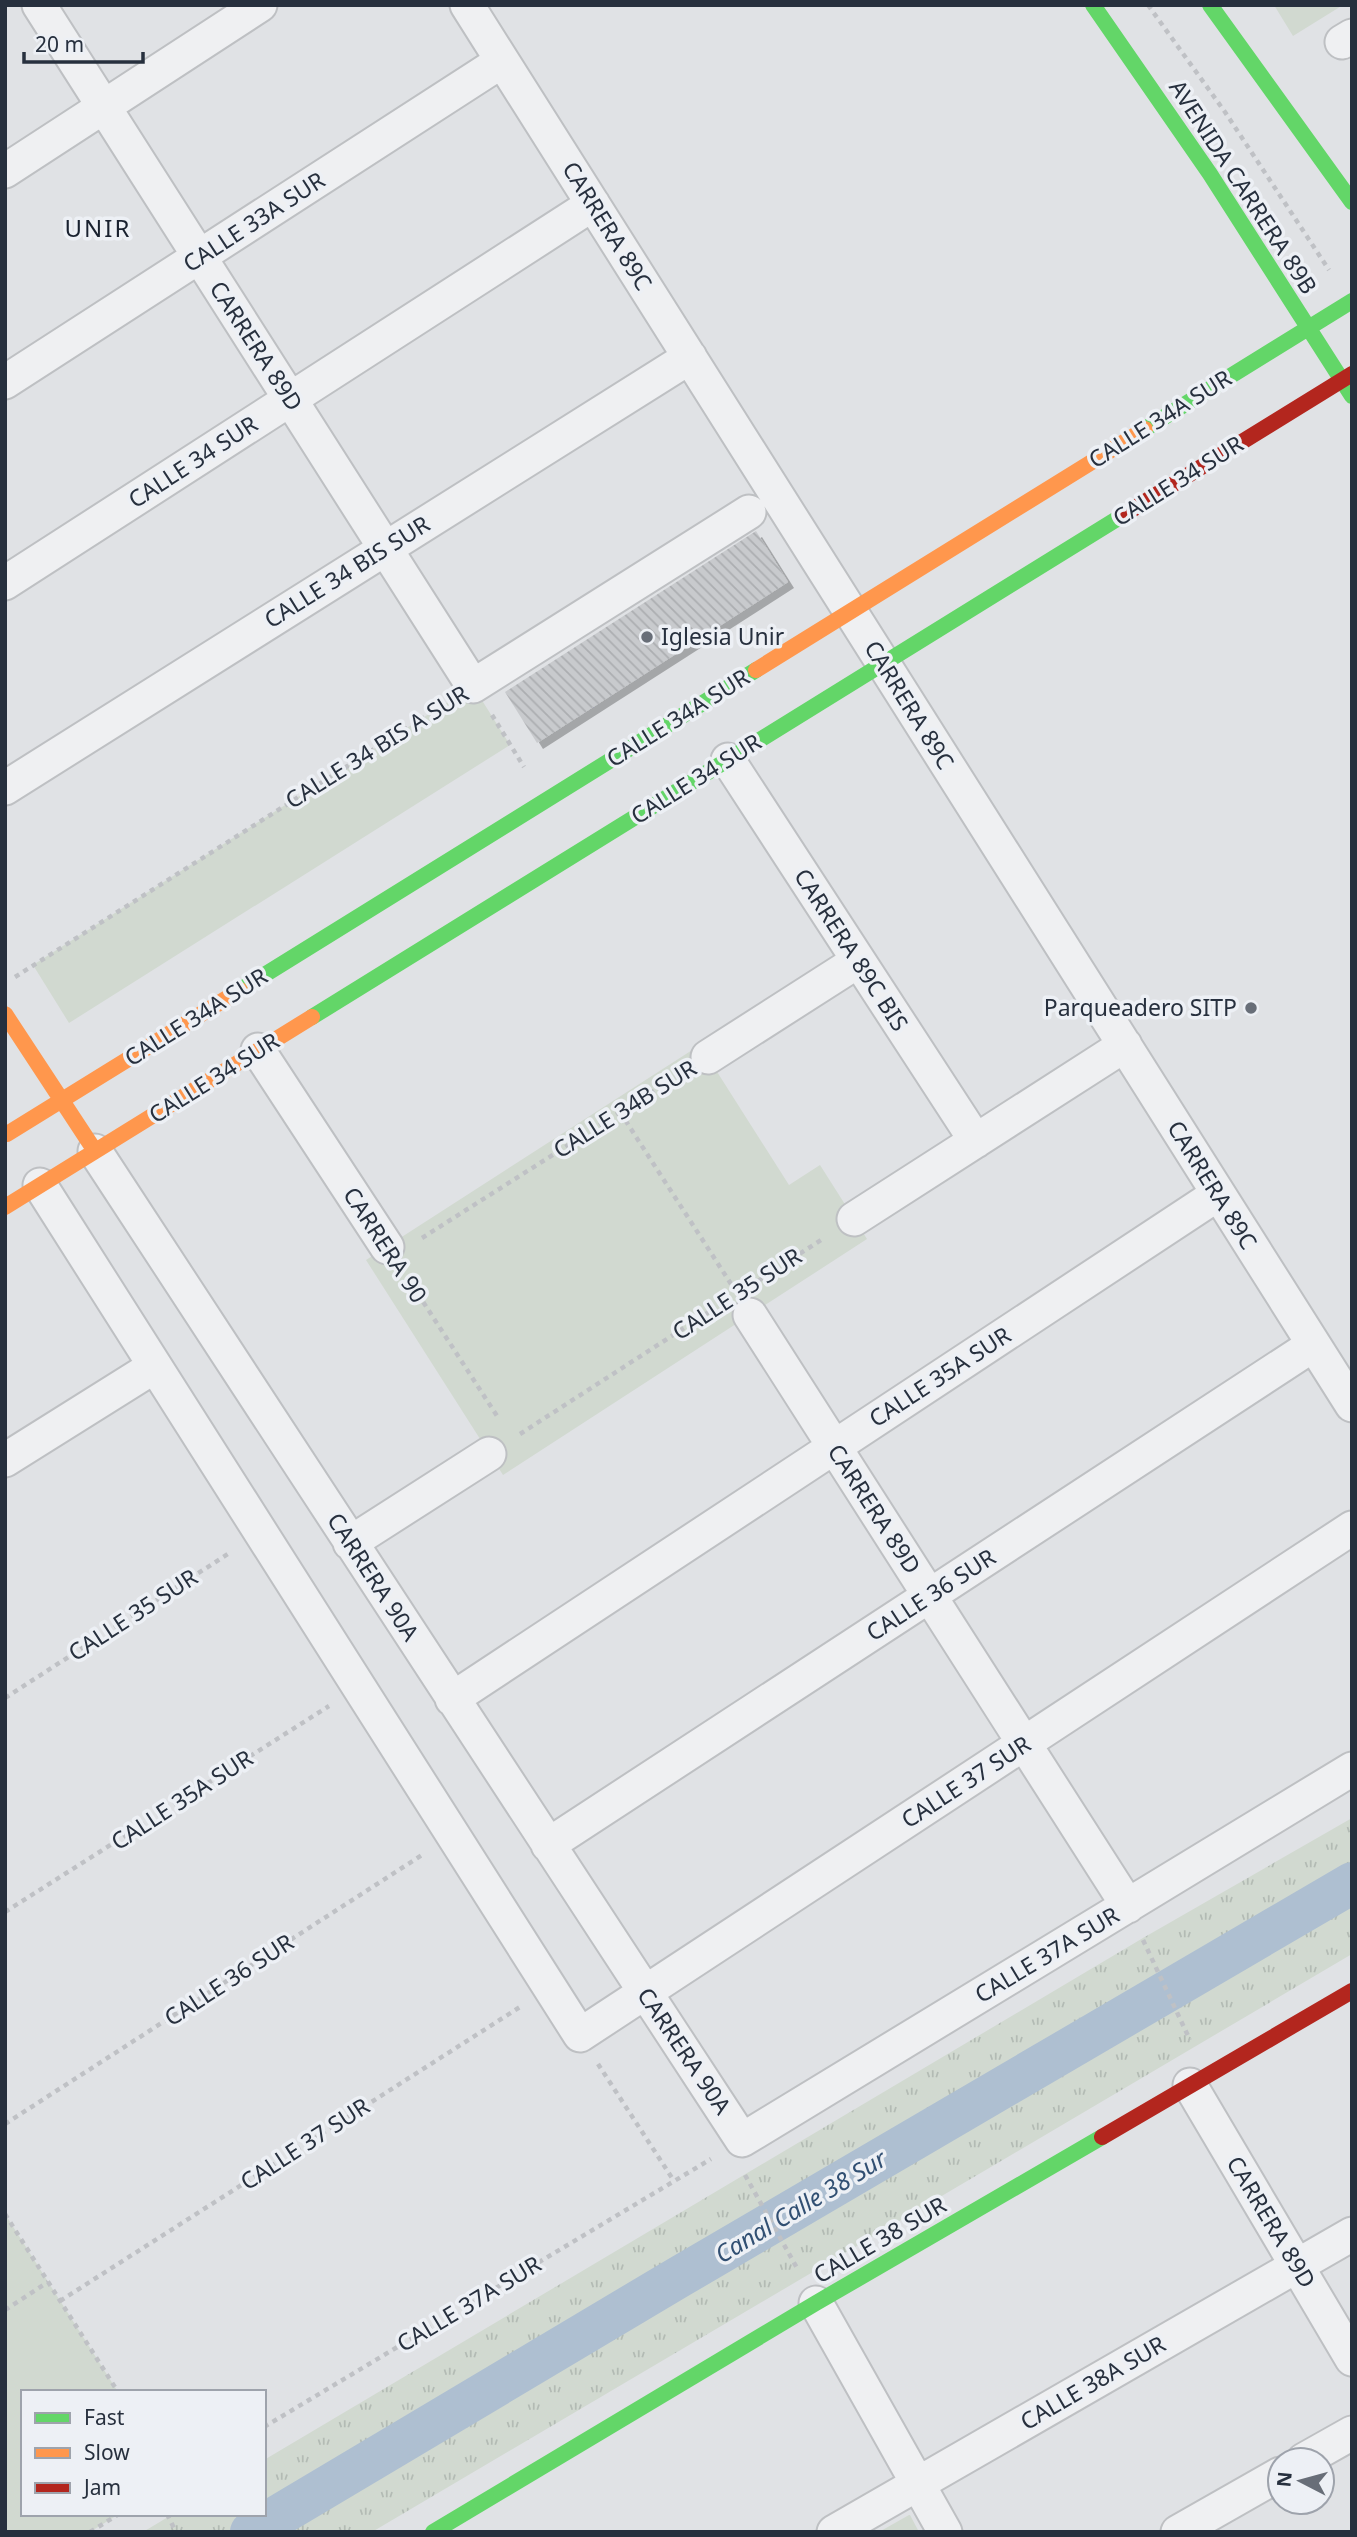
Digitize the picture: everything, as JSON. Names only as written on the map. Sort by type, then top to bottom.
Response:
[{"type":"street","name":"CARRERA 89D","points":[[39,5],[473,686]]},
{"type":"street","points":[[5,171],[260,5]]},
{"type":"street","name":"CARRERA 89C","points":[[467,5],[1352,1405]]},
{"type":"street","name":"AVENIDA CARRERA 89B","points":[[1093,5],[1209,174],[1308,328],[1346,377],[1352,396]]},
{"type":"street","points":[[1210,5],[1352,202]]},
{"type":"street","name":"CALLE 33A SUR","points":[[5,382],[502,61]]},
{"type":"street","name":"CALLE 34 SUR","points":[[5,583],[593,204]]},
{"type":"street","name":"CALLE 34A SUR","points":[[8,1136],[61,1100],[1352,301]]},
{"type":"street","name":"CALLE 34 BIS SUR","points":[[5,788],[690,357]]},
{"type":"street","name":"CALLE 34 SUR","points":[[37,1180],[95,1151],[1346,377]]},
{"type":"street","name":"CALLE 34 BIS A SUR","points":[[473,686],[749,512]]},
{"type":"street","name":"CARRERA 89C BIS","points":[[727,760],[976,1141]]},
{"type":"street","name":"CALLE 34B SUR","points":[[708,1057],[858,961]]},
{"type":"street","name":"CARRERA 90A","points":[[5,1014],[742,2140]]},
{"type":"street","points":[[854,1219],[1125,1045]]},
{"type":"street","name":"CARRERA 90","points":[[258,1050],[390,1252]]},
{"type":"street","points":[[5,1207],[37,1180],[580,2035]]},
{"type":"street","name":"CALLE 35A SUR","points":[[453,1699],[1218,1194]]},
{"type":"street","name":"CARRERA 89D","points":[[744,1304],[1128,1906]]},
{"type":"street","name":"CALLE 36 SUR","points":[[548,1845],[1313,1345]]},
{"type":"street","points":[[5,1460],[155,1366]]},
{"type":"street","points":[[351,1543],[501,1446]]},
{"type":"street","name":"CALLE 37 SUR","points":[[580,2035],[1352,1528]]},
{"type":"street","name":"CALLE 37A SUR","points":[[742,2140],[1352,1769]]},
{"type":"street","name":"CALLE 38 SUR","points":[[433,2532],[810,2291],[1190,2085],[1352,1991]]},
{"type":"street","name":"CARRERA 89D","points":[[1190,2085],[1352,2358]]},
{"type":"street","name":"CALLE 38A SUR","points":[[834,2532],[1352,2234]]},
{"type":"street","points":[[810,2291],[945,2532]]},
{"type":"street","points":[[1329,2446],[1352,2433]]},
{"type":"street","points":[[1178,2532],[1266,2482]]},
{"type":"path","points":[[1148,5],[1225,111],[1330,270]]},
{"type":"path","points":[[473,686],[546,800]]},
{"type":"path","name":"CALLE 34 BIS A SUR","points":[[5,983],[473,686]]},
{"type":"path","name":"CALLE 34B SUR","points":[[390,1252],[708,1057]]},
{"type":"path","points":[[620,1112],[744,1304]]},
{"type":"path","name":"CALLE 35 SUR","points":[[501,1446],[744,1304],[854,1219]]},
{"type":"path","name":"CARRERA 90","points":[[390,1252],[501,1446]]},
{"type":"path","name":"CALLE 35 SUR","points":[[5,1698],[261,1532]]},
{"type":"path","name":"CALLE 35A SUR","points":[[5,1912],[358,1687]]},
{"type":"path","name":"CALLE 36 SUR","points":[[5,2124],[453,1835]]},
{"type":"path","points":[[1143,1938],[1195,2049]]},
{"type":"path","name":"CALLE 37 SUR","points":[[60,2301],[550,1988]]},
{"type":"path","name":"CALLE 37A SUR","points":[[266,2426],[674,2181],[580,2035]]},
{"type":"path","points":[[745,2176],[810,2291]]},
{"type":"path","points":[[5,2214],[117,2390]]},
{"type":"path","points":[[5,2310],[48,2282]]},
{"type":"path","points":[[90,2532],[116,2516]]},
{"type":"path","points":[[168,2516],[176,2532]]},
{"type":"green space","points":[[1274,5],[1343,5],[1293,36]]},
{"type":"green space","points":[[473,686],[510,745],[69,1023],[33,965]]},
{"type":"green space","points":[[700,1045],[789,1185],[820,1165],[867,1239],[503,1475],[366,1260]]},
{"type":"green space","points":[[1352,1818],[1352,1954],[372,2532],[143,2532],[170,2516],[266,2516],[266,2459],[1143,1938]]},
{"type":"green space","points":[[5,2214],[117,2390],[21,2390],[21,2516],[116,2516],[90,2532],[5,2532]]},
{"type":"green space","points":[[909,2515],[919,2532],[879,2532]]},
{"type":"building","name":"Iglesia Unir","points":[[756,531],[788,582],[537,743],[505,692]]},
{"type":"waterway","name":"Canal Calle 38 Sur","points":[[251,2532],[679,2277],[1352,1883]]},
{"type":"traffic: fast","points":[[1093,5],[1210,174],[1352,396]]},
{"type":"traffic: fast","points":[[1210,5],[1352,202]]},
{"type":"traffic: fast","points":[[1145,429],[1352,301]]},
{"type":"traffic: fast","points":[[312,1017],[1125,514]]},
{"type":"traffic: fast","points":[[240,990],[756,670]]},
{"type":"traffic: fast","points":[[433,2532],[816,2303],[1102,2137]]},
{"type":"traffic: slow","points":[[756,670],[1145,429]]},
{"type":"traffic: slow","points":[[7,1134],[240,990]]},
{"type":"traffic: slow","points":[[5,1014],[95,1151]]},
{"type":"traffic: slow","points":[[5,1207],[312,1017]]},
{"type":"traffic: jam","points":[[1125,514],[1352,374]]},
{"type":"traffic: jam","points":[[1102,2137],[1352,1991]]},
{"type":"place","name":"Iglesia Unir","points":[[647,637]]},
{"type":"place","name":"Parqueadero SITP","points":[[1251,1008]]},
{"type":"district","name":"UNIR","points":[[98,229]]}]
